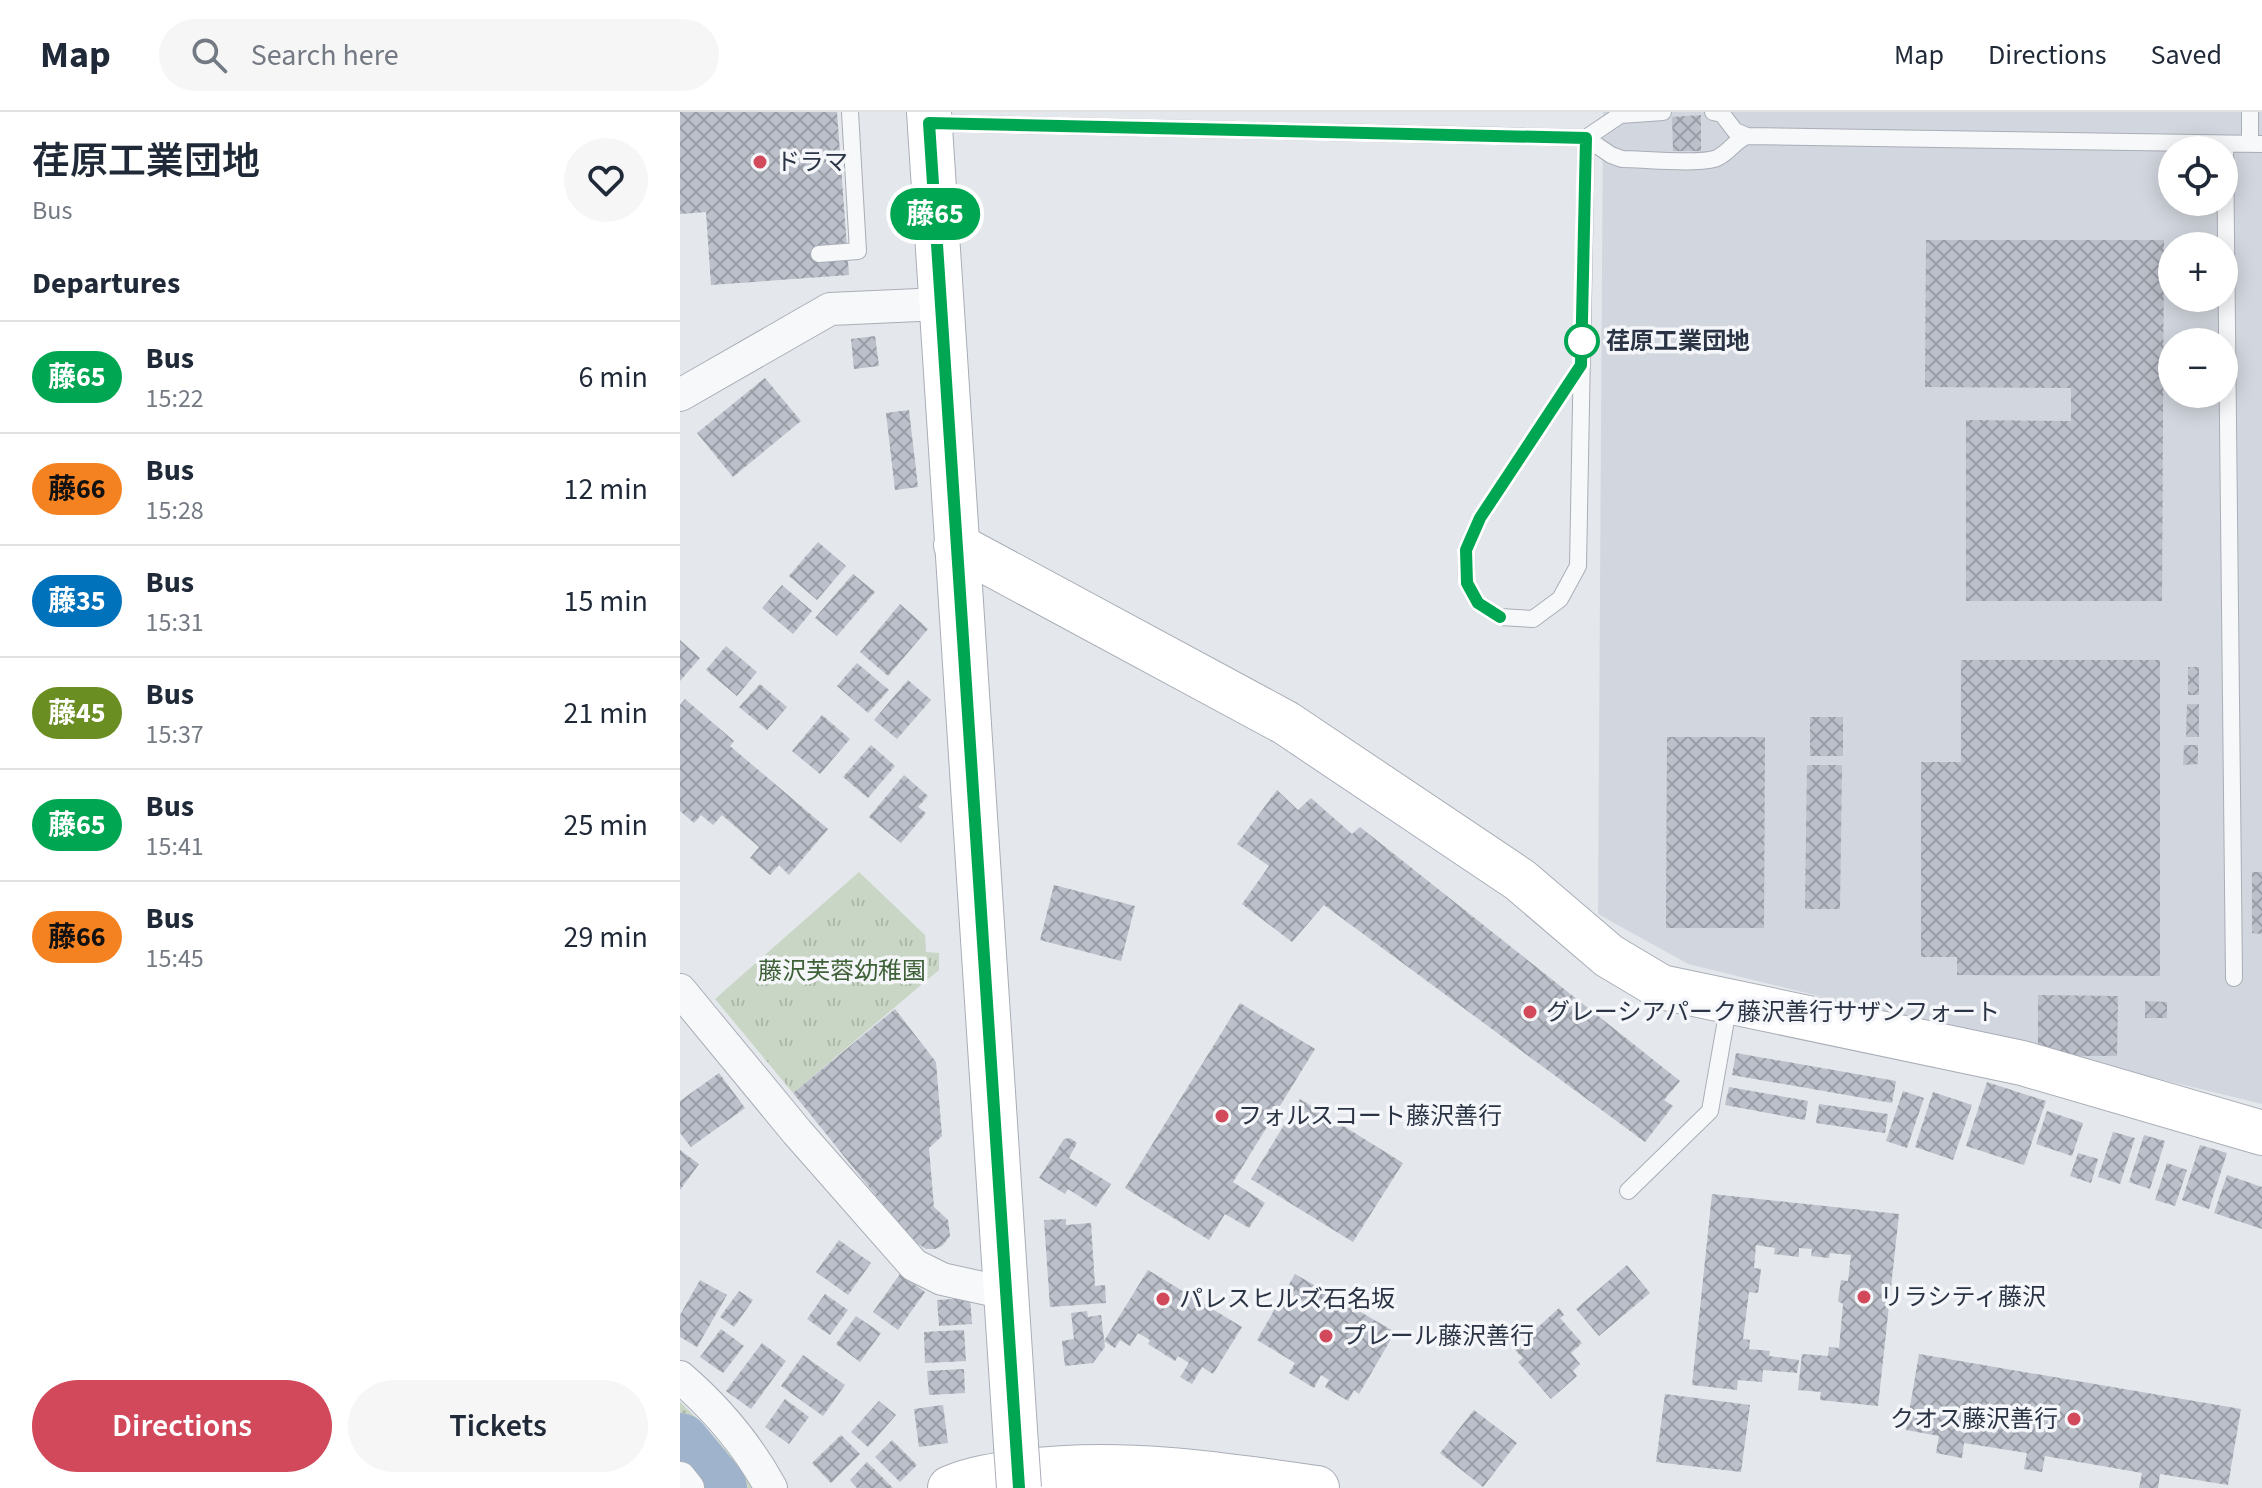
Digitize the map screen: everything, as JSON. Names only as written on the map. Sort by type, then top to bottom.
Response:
[{"type":"street","points":[[929,118],[1019,1488]]},
{"type":"street","points":[[680,395],[830,309],[941,304]]},
{"type":"street","points":[[956,545],[1286,723],[1520,880],[1609,956],[1661,987],[2022,1063],[2262,1133]]},
{"type":"street","points":[[680,990],[797,1132],[914,1265],[942,1279],[1005,1293]]},
{"type":"street","points":[[680,1377],[720,1414],[771,1488]]},
{"type":"street","points":[[950,1488],[972,1479],[1058,1467],[1195,1471],[1317,1488]]},
{"type":"street","points":[[680,1478],[688,1488]]},
{"type":"lane","points":[[819,254],[858,251],[850,112]]},
{"type":"lane","points":[[1586,138],[1620,115],[1663,112]]},
{"type":"lane","points":[[1713,112],[1722,114],[1735,131],[1747,136],[2158,143]]},
{"type":"lane","points":[[2250,112],[2256,144]]},
{"type":"lane","points":[[929,118],[1586,138],[1622,159],[1713,160],[1727,152],[1737,140],[1747,136]]},
{"type":"lane","points":[[1581,365],[1480,518],[1466,550],[1467,583],[1472,593],[1478,603],[1500,617],[1533,619],[1560,599],[1578,566],[1586,138]]},
{"type":"lane","points":[[2226,216],[2234,978]]},
{"type":"lane","points":[[1628,1191],[1710,1111],[1729,1001]]},
{"type":"shaded area","points":[[1603,112],[2262,112],[2262,1104],[1688,964],[1598,914]]},
{"type":"green space","name":"藤沢芙蓉幼稚園","points":[[859,872],[925,935],[926,952],[939,953],[939,970],[793,1093],[715,999]]},
{"type":"green space","points":[[680,1402],[719,1443],[752,1488],[730,1488],[680,1426]]},
{"type":"building","name":"ドラマ","points":[[680,112],[837,112],[849,275],[711,285],[706,212],[680,214]]},
{"type":"building","points":[[1701,115],[1701,151],[1673,151],[1672,117]]},
{"type":"building","points":[[1926,240],[2158,240],[2158,312],[2164,312],[2164,328],[2158,328],[2158,408],[2163,408],[2162,601],[1966,601],[1966,420],[2071,421],[2071,388],[1925,387]]},
{"type":"building","points":[[875,336],[879,366],[854,369],[851,339]]},
{"type":"building","points":[[765,378],[801,421],[733,477],[697,433]]},
{"type":"building","points":[[909,410],[918,487],[895,490],[886,413]]},
{"type":"building","points":[[818,542],[846,566],[817,600],[789,576]]},
{"type":"building","points":[[853,574],[875,592],[837,636],[815,618]]},
{"type":"building","points":[[782,585],[812,611],[793,634],[762,608]]},
{"type":"building","points":[[900,604],[928,629],[888,676],[860,652]]},
{"type":"building","points":[[680,640],[700,658],[680,681]]},
{"type":"building","points":[[726,646],[757,672],[737,696],[706,670]]},
{"type":"building","points":[[1961,660],[2160,660],[2160,976],[1957,975],[1957,957],[1921,957],[1921,762],[1961,762]]},
{"type":"building","points":[[857,663],[889,690],[868,713],[837,686]]},
{"type":"building","points":[[2188,667],[2199,667],[2199,695],[2188,695]]},
{"type":"building","points":[[908,680],[931,700],[897,739],[874,720]]},
{"type":"building","points":[[760,684],[787,707],[767,730],[739,707]]},
{"type":"building","points":[[685,699],[734,741],[730,746],[828,829],[789,875],[779,865],[770,875],[750,858],[759,847],[722,815],[713,825],[701,815],[694,823],[680,811],[680,705]]},
{"type":"building","points":[[2187,704],[2199,704],[2199,737],[2186,737]]},
{"type":"building","points":[[822,715],[850,739],[820,774],[792,751]]},
{"type":"building","points":[[1810,717],[1843,717],[1843,756],[1810,756]]},
{"type":"building","points":[[1667,737],[1765,737],[1764,928],[1666,928]]},
{"type":"building","points":[[871,745],[895,766],[868,798],[843,777]]},
{"type":"building","points":[[2184,745],[2198,745],[2198,764],[2183,765]]},
{"type":"building","points":[[1807,765],[1842,765],[1840,909],[1805,909]]},
{"type":"building","points":[[904,775],[928,796],[918,807],[926,813],[901,843],[869,817]]},
{"type":"building","name":"グレーシアパーク藤沢善行サザンフォート","points":[[1277,790],[1298,810],[1311,798],[1352,834],[1360,827],[1680,1081],[1664,1100],[1673,1106],[1645,1142],[1324,905],[1292,942],[1242,904],[1269,866],[1237,844]]},
{"type":"building","points":[[2252,872],[2262,872],[2262,934],[2252,933]]},
{"type":"building","points":[[1054,885],[1135,906],[1121,961],[1040,940]]},
{"type":"building","points":[[2038,995],[2118,996],[2117,1056],[2038,1056]]},
{"type":"building","points":[[2145,1001],[2167,1002],[2167,1018],[2145,1018]]},
{"type":"building","name":"フォルスコート藤沢善行","points":[[1240,1003],[1315,1049],[1233,1182],[1265,1203],[1249,1228],[1225,1214],[1209,1240],[1125,1188]]},
{"type":"building","points":[[895,1009],[936,1062],[942,1136],[929,1148],[934,1207],[948,1220],[950,1236],[935,1249],[926,1249],[911,1239],[793,1093]]},
{"type":"building","points":[[1736,1053],[1896,1081],[1892,1103],[1732,1075]]},
{"type":"building","points":[[719,1073],[745,1108],[691,1147],[680,1133],[680,1101]]},
{"type":"building","points":[[1987,1082],[2046,1101],[2024,1165],[1966,1146]]},
{"type":"building","points":[[1729,1087],[1808,1101],[1805,1120],[1725,1105]]},
{"type":"building","points":[[1903,1091],[1924,1098],[1907,1148],[1886,1141]]},
{"type":"building","points":[[1933,1092],[1972,1105],[1953,1160],[1915,1147]]},
{"type":"building","points":[[1300,1099],[1403,1163],[1353,1242],[1251,1179]]},
{"type":"building","points":[[1819,1104],[1888,1114],[1885,1133],[1816,1123]]},
{"type":"building","points":[[2047,1111],[2083,1123],[2072,1156],[2036,1144]]},
{"type":"building","points":[[2113,1132],[2135,1138],[2120,1184],[2098,1177]]},
{"type":"building","points":[[2144,1135],[2165,1141],[2150,1189],[2129,1182]]},
{"type":"building","points":[[1070,1138],[1077,1143],[1069,1158],[1111,1184],[1096,1207],[1068,1189],[1065,1194],[1039,1178],[1064,1139]]},
{"type":"building","points":[[2200,1145],[2227,1153],[2209,1209],[2182,1200]]},
{"type":"building","points":[[680,1150],[699,1164],[680,1190]]},
{"type":"building","points":[[2078,1153],[2098,1159],[2091,1183],[2070,1176]]},
{"type":"building","points":[[2167,1163],[2187,1170],[2175,1206],[2155,1200]]},
{"type":"building","points":[[2227,1175],[2262,1187],[2262,1229],[2214,1213]]},
{"type":"building","name":"リラシティ藤沢","points":[[1712,1194],[1899,1214],[1878,1406],[1820,1400],[1821,1392],[1798,1390],[1802,1354],[1828,1356],[1829,1347],[1839,1348],[1843,1304],[1838,1301],[1841,1280],[1848,1281],[1851,1255],[1830,1253],[1829,1258],[1811,1256],[1812,1249],[1799,1248],[1799,1257],[1774,1254],[1775,1248],[1756,1245],[1754,1268],[1761,1269],[1758,1293],[1749,1292],[1743,1339],[1750,1340],[1749,1349],[1770,1351],[1769,1356],[1799,1360],[1797,1373],[1763,1370],[1762,1382],[1738,1380],[1737,1390],[1692,1385]]},
{"type":"building","points":[[1066,1219],[1066,1225],[1091,1223],[1095,1286],[1105,1285],[1106,1303],[1050,1307],[1044,1220]]},
{"type":"building","points":[[839,1240],[871,1263],[848,1295],[816,1272]]},
{"type":"building","points":[[1627,1265],[1650,1293],[1599,1336],[1576,1309]]},
{"type":"building","name":"パレスヒルズ石名坂","points":[[1148,1270],[1242,1327],[1213,1374],[1202,1367],[1192,1384],[1180,1377],[1189,1363],[1178,1356],[1175,1361],[1148,1344],[1150,1340],[1138,1333],[1130,1346],[1120,1340],[1115,1348],[1104,1341]]},
{"type":"building","points":[[900,1274],[925,1292],[898,1330],[873,1312]]},
{"type":"building","name":"プレール藤沢善行","points":[[1295,1274],[1395,1332],[1359,1394],[1354,1390],[1348,1401],[1325,1387],[1329,1380],[1321,1375],[1314,1388],[1289,1373],[1295,1363],[1257,1340]]},
{"type":"building","points":[[700,1280],[727,1295],[697,1347],[680,1337],[680,1315]]},
{"type":"building","points":[[739,1291],[753,1300],[734,1327],[720,1317]]},
{"type":"building","points":[[825,1294],[848,1310],[830,1335],[807,1319]]},
{"type":"building","points":[[970,1298],[972,1324],[939,1326],[937,1300]]},
{"type":"building","points":[[1559,1308],[1564,1315],[1560,1318],[1582,1343],[1571,1353],[1580,1364],[1573,1371],[1577,1376],[1551,1399],[1518,1362],[1523,1358],[1514,1349]]},
{"type":"building","points":[[1087,1311],[1088,1317],[1101,1315],[1105,1347],[1093,1363],[1065,1366],[1062,1341],[1074,1339],[1071,1313]]},
{"type":"building","points":[[856,1316],[881,1333],[860,1362],[836,1344]]},
{"type":"building","points":[[721,1329],[744,1346],[723,1373],[700,1357]]},
{"type":"building","points":[[964,1330],[966,1361],[925,1363],[924,1332]]},
{"type":"building","points":[[762,1343],[786,1361],[751,1409],[726,1391]]},
{"type":"building","name":"クオス藤沢善行","points":[[1919,1354],[2241,1409],[2228,1485],[2160,1474],[2158,1488],[2139,1488],[2142,1473],[2045,1456],[2042,1472],[2024,1469],[2027,1453],[1964,1443],[1962,1458],[1936,1453],[1939,1436],[1906,1430]]},
{"type":"building","points":[[803,1355],[845,1385],[823,1416],[781,1386]]},
{"type":"building","points":[[964,1369],[965,1393],[929,1395],[927,1371]]},
{"type":"building","points":[[1665,1394],[1750,1405],[1741,1472],[1656,1462]]},
{"type":"building","points":[[785,1399],[809,1417],[789,1444],[765,1427]]},
{"type":"building","points":[[879,1401],[896,1415],[868,1447],[851,1432]]},
{"type":"building","points":[[943,1405],[948,1443],[919,1447],[914,1409]]},
{"type":"building","points":[[1474,1410],[1517,1443],[1483,1487],[1440,1453]]},
{"type":"building","points":[[841,1435],[860,1454],[831,1483],[812,1463]]},
{"type":"building","points":[[892,1440],[917,1465],[900,1482],[875,1457]]},
{"type":"building","points":[[867,1462],[893,1488],[857,1488],[850,1480]]},
{"type":"waterway","points":[[680,1443],[717,1488]]},
{"type":"bus line","name":"藤65","points":[[1019,1488],[929,123],[1586,138],[1581,365],[1480,518],[1466,550],[1467,583],[1478,603],[1500,617]]},
{"type":"place","name":"ドラマ","points":[[760,162]]},
{"type":"place","name":"荏原工業団地","points":[[1582,341]]},
{"type":"place","name":"グレーシアパーク藤沢善行サザンフォート","points":[[1530,1012]]},
{"type":"place","name":"フォルスコート藤沢善行","points":[[1222,1116]]},
{"type":"place","name":"リラシティ藤沢","points":[[1864,1297]]},
{"type":"place","name":"パレスヒルズ石名坂","points":[[1163,1299]]},
{"type":"place","name":"プレール藤沢善行","points":[[1326,1336]]},
{"type":"place","name":"クオス藤沢善行","points":[[2074,1419]]}]
